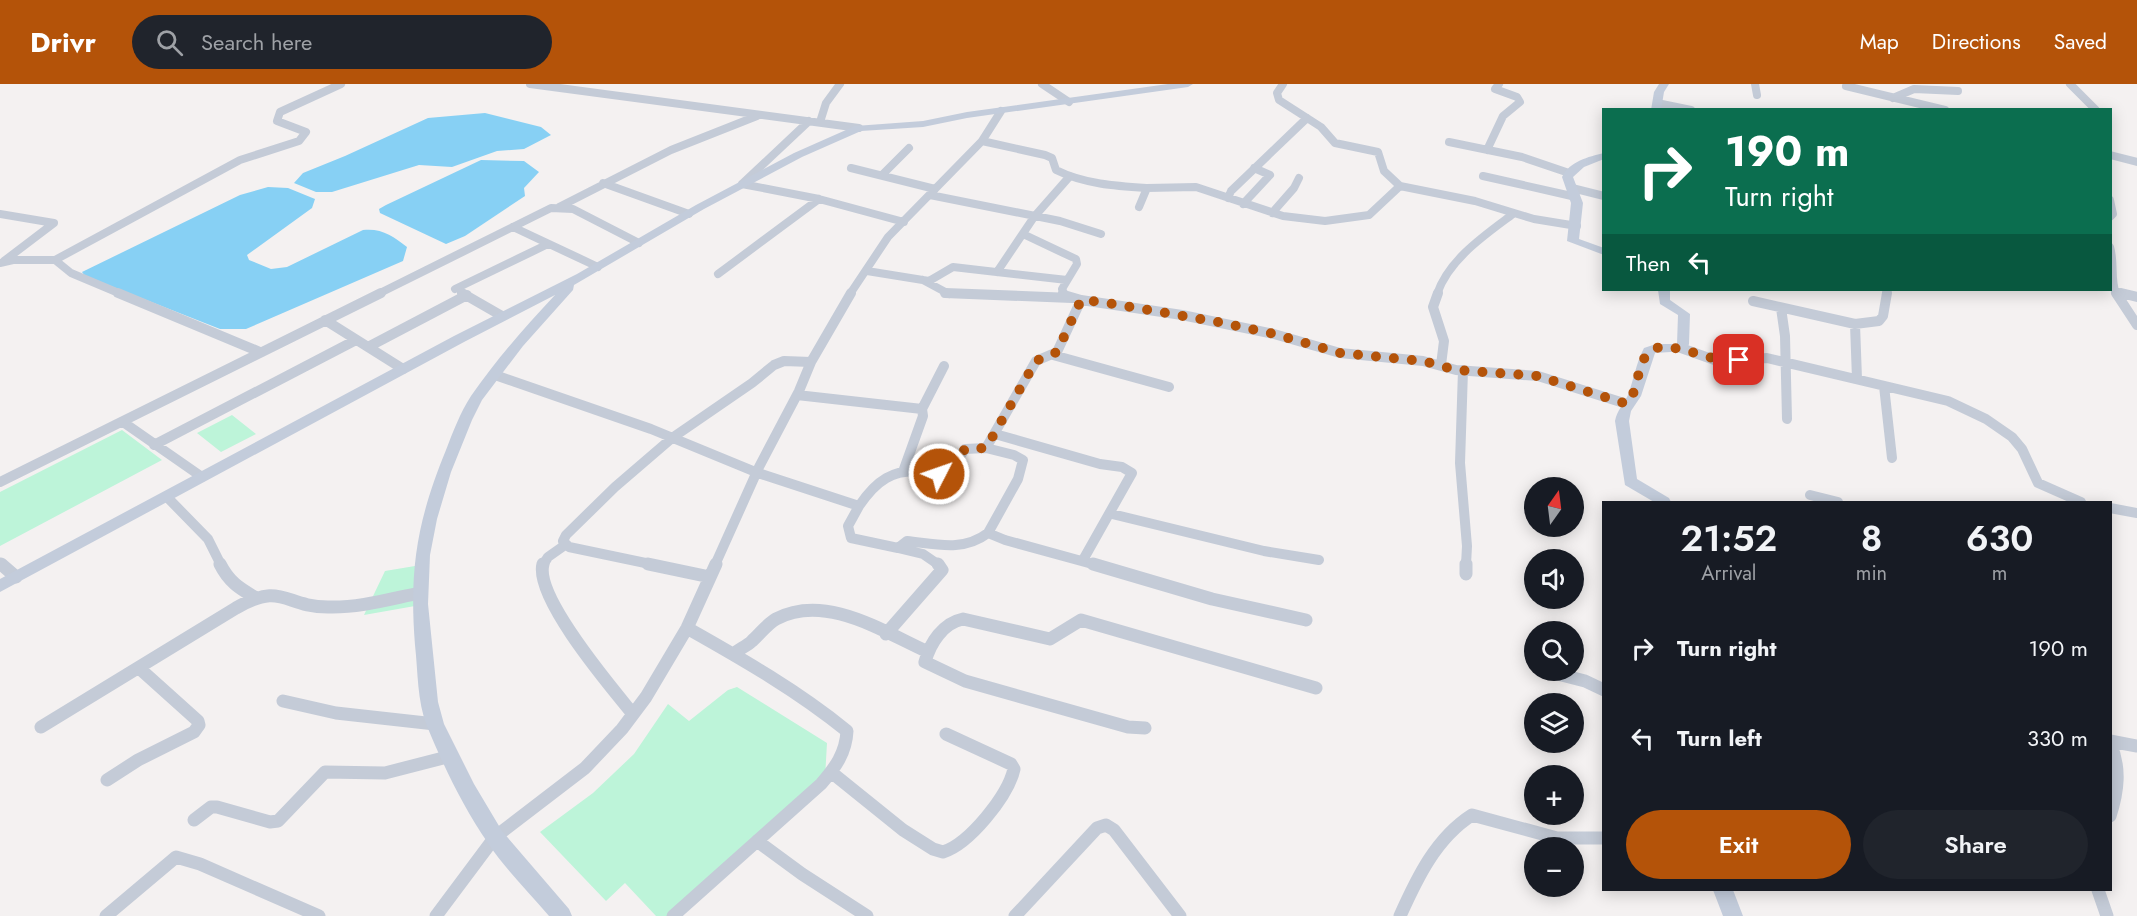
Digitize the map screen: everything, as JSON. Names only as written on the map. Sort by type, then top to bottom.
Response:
[{"type":"street","points":[[2,262],[55,260],[240,160],[299,141],[306,136],[306,132],[277,121],[280,112],[341,84]]},
{"type":"street","points":[[530,84],[859,128],[922,124],[1188,84]]},
{"type":"street","points":[[820,122],[826,103],[840,84]]},
{"type":"street","points":[[1042,84],[1069,102]]},
{"type":"street","points":[[1283,84],[1277,93],[1279,100],[1321,127],[1335,143],[1378,152],[1384,171],[1400,186],[1475,201],[1513,214],[1577,226]]},
{"type":"street","points":[[1487,150],[1503,116],[1520,102],[1517,97],[1495,88],[1499,84]]},
{"type":"street","points":[[1664,84],[1657,106],[1674,108]]},
{"type":"street","points":[[1755,84],[1757,94]]},
{"type":"street","points":[[2070,84],[2094,108]]},
{"type":"street","points":[[1846,86],[1936,108]]},
{"type":"street","points":[[1893,98],[1914,89],[1958,91]]},
{"type":"street","points":[[436,916],[495,837],[585,768],[633,714],[656,682],[687,628],[811,363],[843,306],[878,251],[982,141],[1001,111]]},
{"type":"street","points":[[0,482],[671,150],[759,115]]},
{"type":"street","points":[[1228,198],[1231,191],[1307,118]]},
{"type":"street","points":[[742,184],[809,122]]},
{"type":"street","points":[[0,586],[502,316],[581,277],[742,184],[798,155],[859,128]]},
{"type":"street","points":[[982,141],[1046,155],[1052,158],[1056,170],[1070,176],[1147,188],[1196,187],[1294,219],[1325,221],[1369,215],[1400,186]]},
{"type":"street","points":[[1449,142],[1522,157],[1569,173]]},
{"type":"street","points":[[882,175],[909,148]]},
{"type":"street","points":[[2112,156],[2137,162]]},
{"type":"street","points":[[1602,157],[1587,161],[1569,173],[1567,179],[1574,193],[1577,226],[1573,241],[1602,251]]},
{"type":"street","points":[[851,168],[882,175],[933,192],[1034,217],[1060,221],[1101,234]]},
{"type":"street","points":[[1243,204],[1270,175],[1254,168]]},
{"type":"street","points":[[997,272],[1034,217],[1070,176]]},
{"type":"street","points":[[1483,176],[1574,193],[1602,196]]},
{"type":"street","points":[[1272,213],[1294,188],[1299,178]]},
{"type":"street","points":[[603,183],[689,214]]},
{"type":"street","points":[[742,184],[819,199],[904,222]]},
{"type":"street","points":[[1139,207],[1147,188]]},
{"type":"street","points":[[718,274],[819,199]]},
{"type":"street","points":[[559,207],[573,209],[639,243]]},
{"type":"street","points":[[0,214],[54,223],[2,262]]},
{"type":"street","points":[[1441,365],[1444,341],[1433,308],[1439,289],[1458,261],[1478,241],[1513,214]]},
{"type":"street","points":[[513,227],[598,267]]},
{"type":"street","points":[[1023,234],[1076,259],[1077,264],[1062,289],[1064,295],[1078,299]]},
{"type":"street","points":[[502,316],[455,289],[548,244]]},
{"type":"street","points":[[55,260],[72,273],[260,352]]},
{"type":"street","points":[[2112,261],[2115,291],[2137,325]]},
{"type":"street","points":[[867,271],[935,280],[948,268],[953,267],[1067,280]]},
{"type":"street","points":[[562,916],[495,837],[467,790],[435,723],[429,702],[420,593],[422,555],[429,519],[444,472],[465,420],[476,399],[518,343],[581,277]]},
{"type":"street","points":[[923,280],[948,294],[1078,299],[1112,303],[1274,334],[1340,353],[1371,354],[1463,370],[1538,376],[1627,404]]},
{"type":"street","points":[[1664,291],[1664,301],[1684,314],[1681,348]]},
{"type":"street","points":[[1753,301],[1855,324],[1879,321],[1883,316],[1887,291]]},
{"type":"street","points":[[2115,291],[2137,297]]},
{"type":"street","points":[[368,347],[467,296]]},
{"type":"street","points":[[1053,355],[1057,352],[1078,299]]},
{"type":"street","points":[[1781,308],[1785,336],[1787,419]]},
{"type":"street","points":[[325,320],[404,369]]},
{"type":"street","points":[[1855,324],[1857,379]]},
{"type":"street","points":[[154,445],[356,340]]},
{"type":"street","points":[[1662,501],[1630,481],[1622,421],[1627,404],[1634,396],[1649,351],[1656,348],[1681,348],[1732,362],[1758,357],[1948,401],[1981,415],[2012,437],[2020,446],[2038,483],[2053,492],[2080,501]]},
{"type":"street","points":[[986,448],[1036,361],[1045,356],[1053,355],[1169,387]]},
{"type":"street","points":[[565,545],[563,541],[566,535],[615,487],[672,438],[778,362],[811,363]]},
{"type":"street","points":[[904,469],[923,416],[922,409],[944,366]]},
{"type":"street","points":[[1463,370],[1460,463],[1467,546],[1466,574]]},
{"type":"street","points":[[495,375],[672,438],[758,473],[860,506]]},
{"type":"street","points":[[1884,386],[1892,458]]},
{"type":"street","points":[[797,395],[922,409]]},
{"type":"street","points":[[123,422],[202,477]]},
{"type":"street","points":[[995,434],[1132,472],[1130,481],[1122,491],[1099,539],[1083,560]]},
{"type":"street","points":[[886,634],[942,570],[938,562],[929,555],[859,540],[848,535],[848,523],[860,506],[885,476],[892,472],[904,469],[939,474],[949,471],[965,449],[986,448],[1014,455],[1023,460],[1018,479],[988,533],[978,543],[964,547],[907,541],[898,548]]},
{"type":"street","points":[[1810,495],[1834,501]]},
{"type":"street","points":[[167,497],[208,539],[227,578],[256,598]]},
{"type":"street","points":[[2112,508],[2137,513]]},
{"type":"street","points":[[1112,513],[1264,551],[1319,561]]},
{"type":"street","points":[[988,533],[1005,540],[1083,560],[1212,599],[1306,620]]},
{"type":"street","points":[[633,714],[605,681],[560,615],[548,592],[542,569],[544,561],[565,545],[710,577]]},
{"type":"street","points":[[0,563],[16,577]]},
{"type":"street","points":[[41,727],[69,712],[177,643],[256,598],[276,594],[300,604],[328,608],[357,606],[420,593]]},
{"type":"street","points":[[733,654],[776,619],[806,609],[825,610],[850,616],[926,651]]},
{"type":"street","points":[[1145,728],[1128,727],[965,681],[925,662],[926,651],[949,622],[956,619],[1050,639],[1060,637],[1075,621],[1081,620],[1316,688]]},
{"type":"street","points":[[673,916],[758,841],[831,772],[843,754],[847,742],[847,731],[831,718],[733,654],[687,628]]},
{"type":"street","points":[[108,780],[138,760],[194,732],[199,725],[198,721],[139,668]]},
{"type":"street","points":[[1584,681],[1602,689]]},
{"type":"street","points":[[283,701],[336,713],[435,723]]},
{"type":"street","points":[[831,772],[894,824],[934,850],[943,852],[953,850],[963,843],[1006,789],[1014,768],[946,734]]},
{"type":"street","points":[[2112,742],[2137,746]]},
{"type":"street","points":[[2112,748],[2118,768],[2118,786],[2112,808]]},
{"type":"street","points":[[194,820],[211,807],[218,807],[270,822],[278,821],[325,772],[385,773],[451,756]]},
{"type":"street","points":[[1400,916],[1426,864],[1452,831],[1472,815],[1484,816],[1549,836],[1602,838]]},
{"type":"street","points":[[1015,916],[1097,828],[1106,825],[1114,830],[1180,916]]},
{"type":"street","points":[[758,841],[802,874],[867,916]]},
{"type":"street","points":[[106,916],[176,857],[200,864],[319,916]]},
{"type":"street","points":[[1723,891],[1733,916]]},
{"type":"street","points":[[2098,891],[2107,916]]},
{"type":"green space","points":[[232,415],[256,434],[221,452],[197,433]]},
{"type":"green space","points":[[122,430],[162,460],[0,546],[0,492]]},
{"type":"green space","points":[[415,566],[415,606],[364,615],[385,571]]},
{"type":"green space","points":[[737,687],[827,743],[825,778],[671,916],[656,916],[625,883],[606,901],[540,832],[593,793],[634,754],[668,704],[689,721],[728,690]]},
{"type":"water","points":[[485,113],[541,127],[551,135],[524,149],[497,151],[452,167],[419,165],[332,192],[316,192],[294,183],[303,173],[428,118]]},
{"type":"water","points":[[481,160],[524,161],[539,172],[524,188],[525,196],[465,236],[446,244],[380,213],[379,209],[386,205]]},
{"type":"water","points":[[268,187],[288,188],[315,199],[312,208],[247,255],[249,260],[271,269],[287,267],[363,230],[376,230],[397,239],[407,247],[403,261],[246,329],[220,329],[85,276],[82,272],[240,195]]},
{"type":"route","points":[[939,474],[949,471],[965,449],[986,448],[1012,407],[1036,361],[1057,352],[1081,300],[1218,322],[1274,334],[1340,353],[1371,354],[1423,361],[1456,370],[1538,376],[1627,404],[1634,396],[1649,351],[1656,348],[1681,348],[1708,358],[1732,362],[1739,360]]}]
